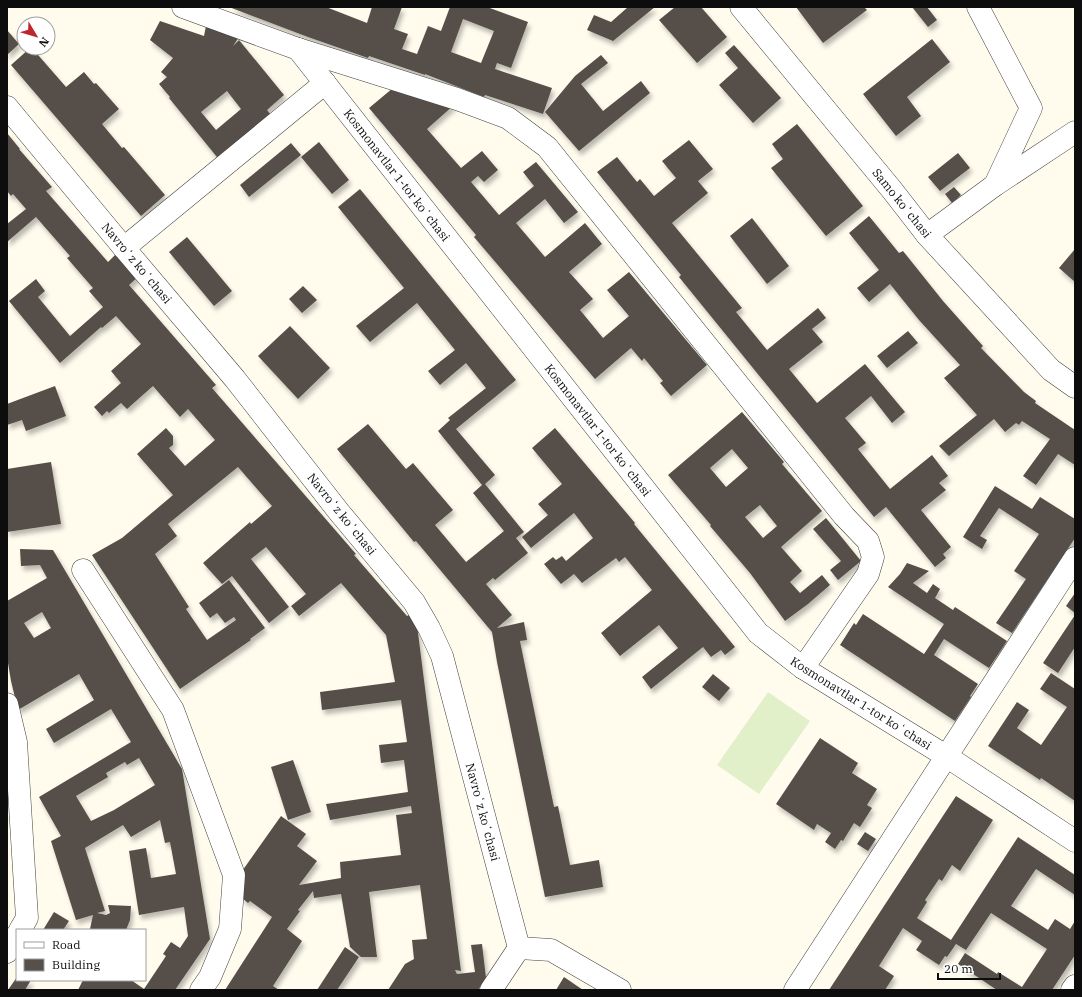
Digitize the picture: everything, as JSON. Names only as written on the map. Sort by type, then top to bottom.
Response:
[{"type":"street","points":[[183,7],[298,49],[457,99],[508,118],[547,147],[840,510],[868,541],[873,557],[868,574],[803,668]]},
{"type":"street","name":"Samo koʻchasi","points":[[741,7],[892,190],[927,235],[1051,370],[1075,387]]},
{"type":"street","points":[[978,7],[1031,108],[995,184]]},
{"type":"street","name":"Kosmonavtlar 1-tor koʻchasi","points":[[298,49],[758,633],[803,668],[946,756],[1075,841]]},
{"type":"street","points":[[124,248],[325,83]]},
{"type":"street","name":"Navroʻz koʻchasi","points":[[7,107],[235,379],[339,512],[414,602],[429,628],[442,656],[519,948]]},
{"type":"street","points":[[927,235],[995,184],[1075,132]]},
{"type":"street","points":[[795,990],[1075,558]]},
{"type":"street","points":[[83,570],[173,710],[234,875],[230,929],[210,977],[201,990]]},
{"type":"street","points":[[7,704],[16,742],[27,918],[21,929]]},
{"type":"street","points":[[7,884],[25,898]]},
{"type":"street","points":[[7,952],[16,937]]},
{"type":"street","points":[[491,990],[519,948],[551,950],[620,990]]},
{"type":"street","points":[[1072,990],[1075,986]]},
{"type":"green space","points":[[768,692],[810,721],[759,794],[717,765]]},
{"type":"building","points":[[229,7],[326,7],[367,23],[372,7],[402,7],[394,29],[408,34],[402,49],[417,54],[428,26],[441,31],[450,7],[487,7],[528,22],[511,68],[497,63],[495,69],[552,88],[543,114],[485,95],[484,97],[425,74],[369,56],[368,58]],"holes":[[[463,19],[494,31],[481,63],[451,52]]]},
{"type":"building","points":[[628,7],[655,7],[613,41],[587,30],[594,15],[611,22]]},
{"type":"building","points":[[675,7],[701,7],[727,37],[697,63],[659,20]]},
{"type":"building","points":[[796,7],[864,7],[867,10],[823,43]]},
{"type":"building","points":[[912,7],[927,7],[937,20],[928,27]]},
{"type":"building","points":[[160,21],[204,36],[206,26],[239,37],[233,46],[239,40],[284,95],[267,110],[274,119],[221,162],[159,84],[167,77],[161,72],[173,58],[150,40]],"holes":[[[227,91],[241,109],[216,130],[201,112]]]},
{"type":"building","points":[[7,30],[16,40],[16,47],[7,55]]},
{"type":"building","points":[[932,39],[950,62],[907,97],[921,116],[896,136],[863,94]]},
{"type":"building","points":[[734,45],[781,98],[753,123],[719,85],[738,68],[725,53]]},
{"type":"building","points":[[601,55],[608,63],[581,84],[603,111],[641,81],[650,93],[579,151],[545,112],[575,76]]},
{"type":"building","points":[[21,56],[39,56],[66,87],[84,72],[119,109],[102,124],[165,195],[141,216],[11,65]]},
{"type":"building","points":[[399,83],[454,105],[427,129],[461,168],[482,151],[498,170],[484,182],[478,176],[471,182],[499,215],[534,186],[523,172],[536,162],[578,212],[564,223],[545,199],[516,223],[545,257],[585,223],[602,244],[569,272],[593,299],[580,310],[603,338],[629,316],[607,290],[629,272],[707,365],[671,396],[660,383],[663,381],[644,358],[642,361],[631,348],[595,379],[474,237],[476,235],[369,108]]},
{"type":"building","points":[[797,124],[863,206],[826,236],[771,168],[783,159],[772,144]]},
{"type":"building","points":[[7,133],[52,187],[46,191],[108,262],[118,252],[139,276],[129,285],[216,385],[212,388],[356,554],[354,555],[407,616],[409,615],[417,625],[461,971],[455,970],[457,974],[475,972],[471,945],[482,944],[486,978],[478,990],[388,990],[405,964],[414,959],[412,940],[427,939],[420,885],[369,892],[377,957],[361,957],[350,947],[341,894],[314,898],[313,891],[298,910],[300,911],[287,929],[302,941],[273,986],[279,990],[225,990],[272,917],[250,901],[248,903],[242,898],[240,874],[281,816],[306,834],[297,846],[317,861],[299,885],[341,878],[340,862],[401,855],[396,815],[412,813],[411,806],[330,820],[326,804],[408,792],[404,760],[381,763],[379,745],[407,742],[401,700],[322,710],[320,692],[395,682],[386,635],[341,583],[299,616],[291,606],[306,594],[266,547],[251,559],[289,607],[269,623],[232,576],[222,584],[203,563],[250,522],[251,524],[272,506],[238,467],[168,524],[177,536],[155,554],[189,607],[186,609],[207,640],[236,620],[234,617],[225,623],[217,613],[210,618],[199,603],[229,580],[265,628],[250,639],[251,640],[180,689],[92,555],[122,538],[173,495],[137,454],[166,428],[173,436],[173,445],[169,448],[185,466],[215,440],[188,409],[180,417],[153,386],[127,409],[121,403],[109,413],[107,411],[102,416],[94,407],[121,383],[111,371],[141,344],[116,316],[102,328],[101,327],[60,363],[9,301],[36,279],[45,291],[38,297],[70,336],[103,307],[89,291],[93,288],[67,258],[70,256],[36,217],[7,242],[7,224],[26,209],[13,194],[11,196],[7,191]]},
{"type":"building","points":[[689,140],[713,169],[698,181],[708,193],[672,223],[742,308],[736,312],[767,350],[818,308],[826,318],[812,329],[823,342],[789,369],[817,403],[865,364],[905,412],[892,423],[871,396],[845,418],[866,443],[858,449],[890,489],[932,455],[948,476],[939,483],[946,490],[921,510],[951,547],[943,554],[946,558],[935,567],[886,507],[874,517],[679,277],[681,275],[597,172],[617,157],[637,182],[640,179],[654,196],[676,178],[662,161]]},
{"type":"building","points":[[319,142],[349,180],[332,194],[301,157]]},
{"type":"building","points":[[291,143],[301,155],[249,197],[240,185]]},
{"type":"building","points":[[958,153],[970,168],[940,191],[928,177]]},
{"type":"building","points":[[954,187],[961,195],[952,203],[945,194]]},
{"type":"building","points":[[360,189],[516,380],[456,429],[495,475],[485,484],[524,532],[516,538],[528,553],[495,580],[493,578],[486,584],[512,615],[497,628],[524,622],[527,640],[520,641],[554,807],[558,806],[570,865],[599,860],[603,887],[545,897],[492,632],[416,541],[414,542],[337,449],[368,424],[406,469],[413,463],[453,510],[435,525],[466,562],[504,531],[473,493],[482,485],[438,431],[450,420],[448,418],[486,388],[466,363],[440,385],[428,371],[455,350],[417,303],[370,342],[356,326],[404,288],[338,207]]},
{"type":"building","points":[[869,216],[899,253],[903,251],[943,301],[983,346],[981,348],[1024,392],[1036,401],[1035,403],[1075,430],[1075,465],[1058,454],[1036,485],[1023,476],[1050,439],[1022,421],[1019,425],[1016,423],[1005,432],[994,419],[949,456],[939,446],[977,415],[944,378],[960,365],[919,320],[890,284],[869,302],[857,288],[879,270],[849,233]]},
{"type":"building","points":[[752,218],[789,266],[767,284],[730,236]]},
{"type":"building","points":[[187,237],[232,291],[214,306],[169,252]]},
{"type":"building","points":[[1075,249],[1075,282],[1059,268]]},
{"type":"building","points":[[303,286],[317,300],[302,313],[289,299]]},
{"type":"building","points":[[290,326],[330,368],[298,399],[258,356]]},
{"type":"building","points":[[908,331],[918,343],[887,368],[877,356]]},
{"type":"building","points":[[55,386],[66,416],[26,431],[22,420],[7,425],[7,404]]},
{"type":"building","points":[[742,412],[784,462],[782,464],[822,511],[781,547],[802,571],[790,582],[800,593],[822,575],[830,585],[785,621],[750,573],[668,475]],"holes":[[[732,449],[748,468],[726,487],[710,468]],[[760,505],[777,526],[763,538],[745,517]]]},
{"type":"building","points":[[555,428],[635,523],[634,524],[735,647],[725,655],[721,650],[711,657],[703,647],[651,689],[642,677],[678,648],[659,625],[620,656],[601,633],[652,590],[625,557],[619,562],[616,558],[582,583],[574,574],[561,584],[544,564],[553,557],[556,560],[562,556],[566,561],[593,538],[574,513],[531,548],[522,537],[548,515],[538,504],[562,484],[532,448]]},
{"type":"building","points":[[51,462],[61,524],[7,532],[7,469]]},
{"type":"building","points":[[995,486],[1032,509],[1040,497],[1075,519],[1075,538],[1012,633],[996,623],[1026,579],[1014,571],[1039,534],[999,508],[980,536],[987,540],[982,549],[963,537]]},
{"type":"building","points":[[826,518],[861,561],[838,580],[830,570],[841,561],[813,529]]},
{"type":"building","points":[[20,549],[53,550],[182,769],[210,939],[175,990],[78,990],[82,981],[132,981],[144,989],[166,956],[163,954],[171,942],[180,948],[188,936],[184,907],[139,915],[129,851],[146,848],[151,878],[176,874],[170,842],[165,843],[160,820],[131,837],[123,825],[85,848],[105,911],[97,913],[106,915],[110,913],[108,905],[131,906],[130,920],[126,929],[90,929],[93,915],[76,920],[51,841],[61,836],[39,797],[131,742],[111,709],[54,743],[46,729],[94,700],[79,674],[18,710],[7,657],[7,601],[47,578],[40,565],[21,566]],"holes":[[[42,612],[51,628],[34,638],[24,623]],[[139,758],[155,785],[114,810],[91,821],[76,796],[108,777],[106,773],[125,762],[127,765]]]},
{"type":"building","points":[[907,563],[929,571],[913,583],[927,593],[933,584],[940,589],[935,598],[953,610],[955,607],[1007,641],[989,668],[944,639],[934,655],[978,684],[955,721],[840,645],[854,623],[856,625],[863,614],[924,654],[944,624],[888,587],[900,574]]},
{"type":"building","points":[[1075,593],[1075,613],[1066,606]]},
{"type":"building","points":[[1075,615],[1075,647],[1058,673],[1043,663]]},
{"type":"building","points":[[1051,673],[1075,689],[1075,801],[1041,778],[1040,780],[988,746],[1017,702],[1029,710],[1017,728],[1041,745],[1067,707],[1040,689]]},
{"type":"building","points":[[713,674],[730,688],[719,701],[702,687]]},
{"type":"building","points":[[820,738],[858,763],[852,773],[877,789],[867,805],[872,808],[860,827],[854,823],[843,841],[841,840],[835,849],[825,842],[831,833],[817,824],[814,830],[776,804]]},
{"type":"building","points":[[293,760],[311,812],[288,820],[271,767]]},
{"type":"building","points":[[956,796],[993,820],[960,871],[952,865],[942,881],[939,879],[925,900],[927,902],[917,918],[951,940],[1018,837],[1075,875],[1075,895],[1036,869],[1011,906],[1048,930],[1055,919],[1070,929],[1075,921],[1075,955],[1052,990],[997,990],[958,964],[965,953],[997,974],[998,972],[1022,987],[1047,949],[991,913],[966,950],[956,944],[939,965],[916,950],[922,941],[903,928],[879,966],[894,976],[885,990],[829,990]]},
{"type":"building","points":[[865,832],[876,839],[868,851],[857,844]]},
{"type":"building","points":[[54,912],[69,921],[64,929],[44,929]]},
{"type":"building","points":[[345,947],[359,957],[337,990],[317,990]]},
{"type":"building","points":[[564,977],[583,990],[556,990]]},
{"type":"building","points":[[16,978],[16,981],[30,981],[25,990],[8,990]]}]
